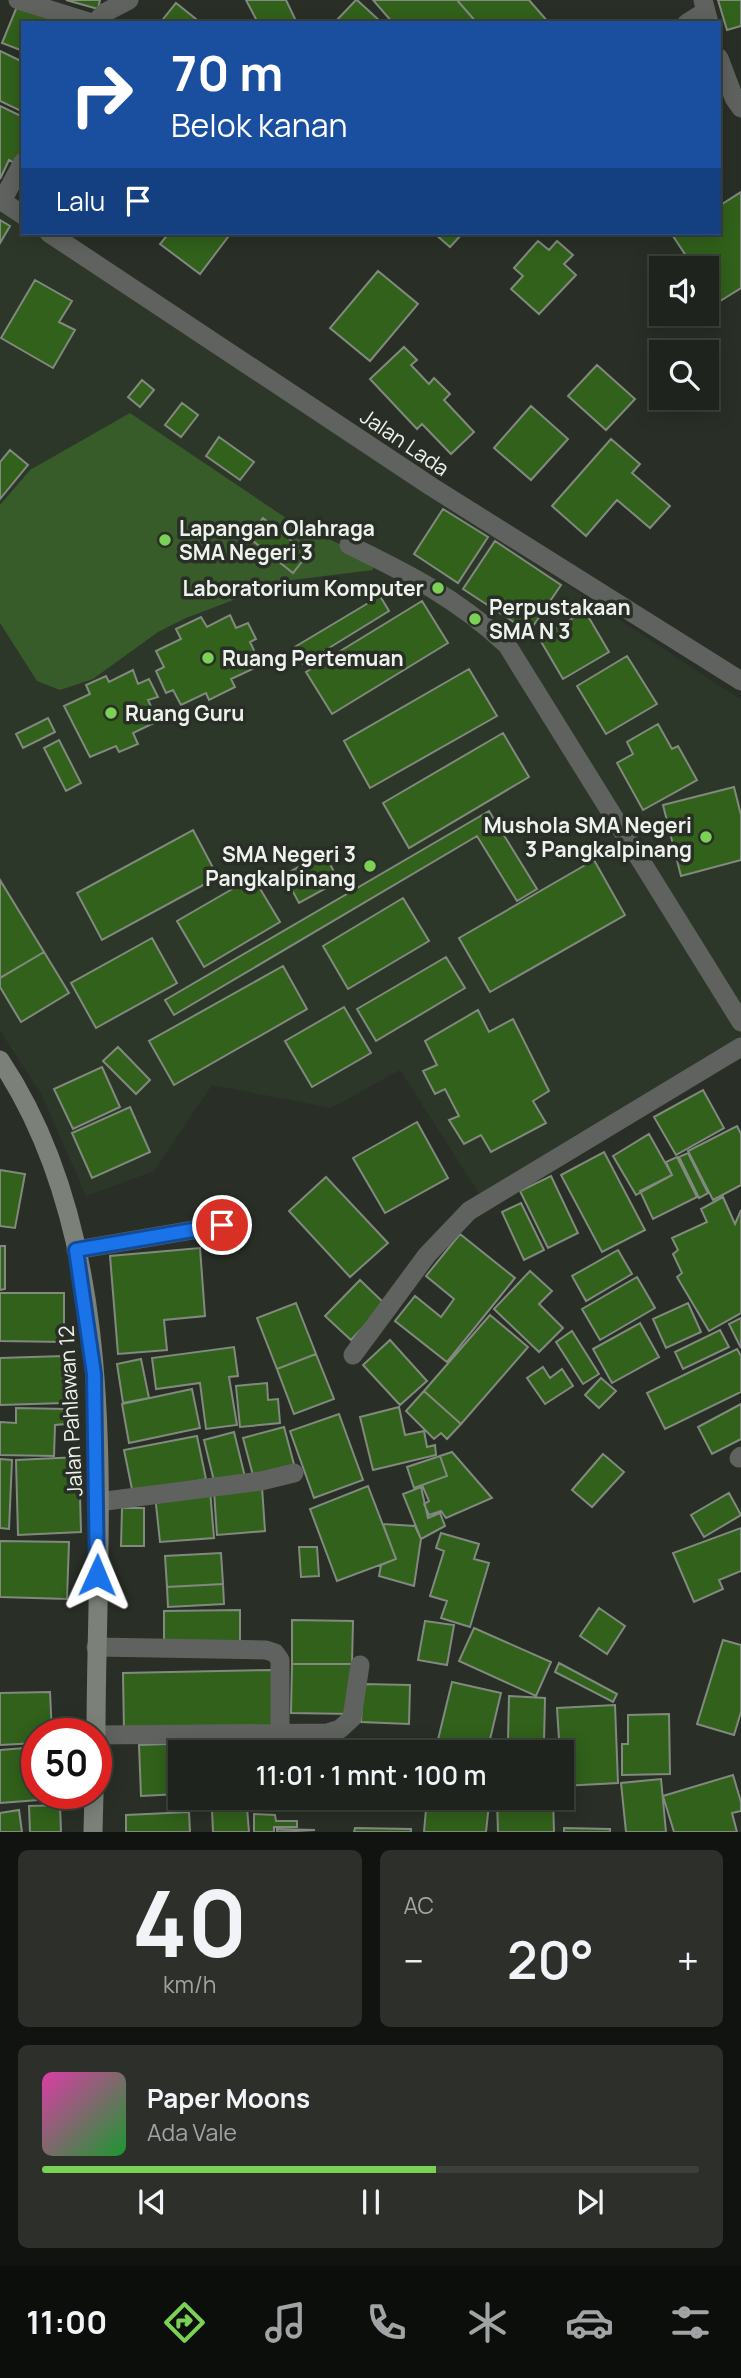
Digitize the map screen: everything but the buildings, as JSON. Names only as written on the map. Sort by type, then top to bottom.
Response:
[{"type":"main road","name":"Jalan Pahlawan 12","points":[[0,1060],[42,1134],[60,1181],[76,1250],[94,1374],[98,1502],[96,1718]]},
{"type":"main road","points":[[93,1832],[94,1809]]},
{"type":"street","points":[[18,0],[86,21]]},
{"type":"street","points":[[95,21],[104,13],[129,0]]},
{"type":"street","points":[[690,21],[706,11]]},
{"type":"street","points":[[721,63],[734,98],[741,108]]},
{"type":"street","points":[[21,165],[1,200],[21,214]]},
{"type":"street","name":"Jalan Lada","points":[[52,235],[432,488],[741,681]]},
{"type":"street","points":[[349,545],[422,580],[460,604],[507,645],[741,1022]]},
{"type":"street","points":[[353,1355],[427,1255],[469,1211],[741,1047]]},
{"type":"street","points":[[76,1250],[222,1225]]},
{"type":"street","points":[[98,1502],[261,1481],[294,1473]]},
{"type":"street","points":[[96,1647],[266,1650],[275,1653],[279,1660],[280,1733]]},
{"type":"street","points":[[112,1735],[327,1733],[340,1729],[352,1718],[360,1665]]},
{"type":"shaded area","name":"SMA Negeri 3 Pangkalpinang","points":[[0,210],[21,224],[21,235],[37,235],[741,700],[741,1043],[482,1198],[400,1070],[331,1108],[212,1085],[154,1171],[86,1196],[41,1093],[0,1031]]},
{"type":"green space","name":"Lapangan Olahraga SMA Negeri 3","points":[[130,413],[286,518],[374,561],[373,570],[284,581],[186,618],[158,632],[93,679],[60,690],[37,681],[0,623],[0,505],[30,470]]},
{"type":"place","name":"Lapangan Olahraga SMA Negeri 3","points":[[165,540]]},
{"type":"place","name":"Laboratorium Komputer","points":[[438,588]]},
{"type":"place","name":"Perpustakaan SMA N 3","points":[[475,619]]},
{"type":"place","name":"Ruang Pertemuan","points":[[208,658]]},
{"type":"place","name":"Ruang Guru","points":[[111,713]]},
{"type":"place","name":"Mushola SMA Negeri 3 Pangkalpinang","points":[[706,837]]},
{"type":"place","name":"SMA Negeri 3 Pangkalpinang","points":[[370,866]]},
{"type":"route","points":[[97,1575],[94,1374],[76,1250],[222,1225]]}]
